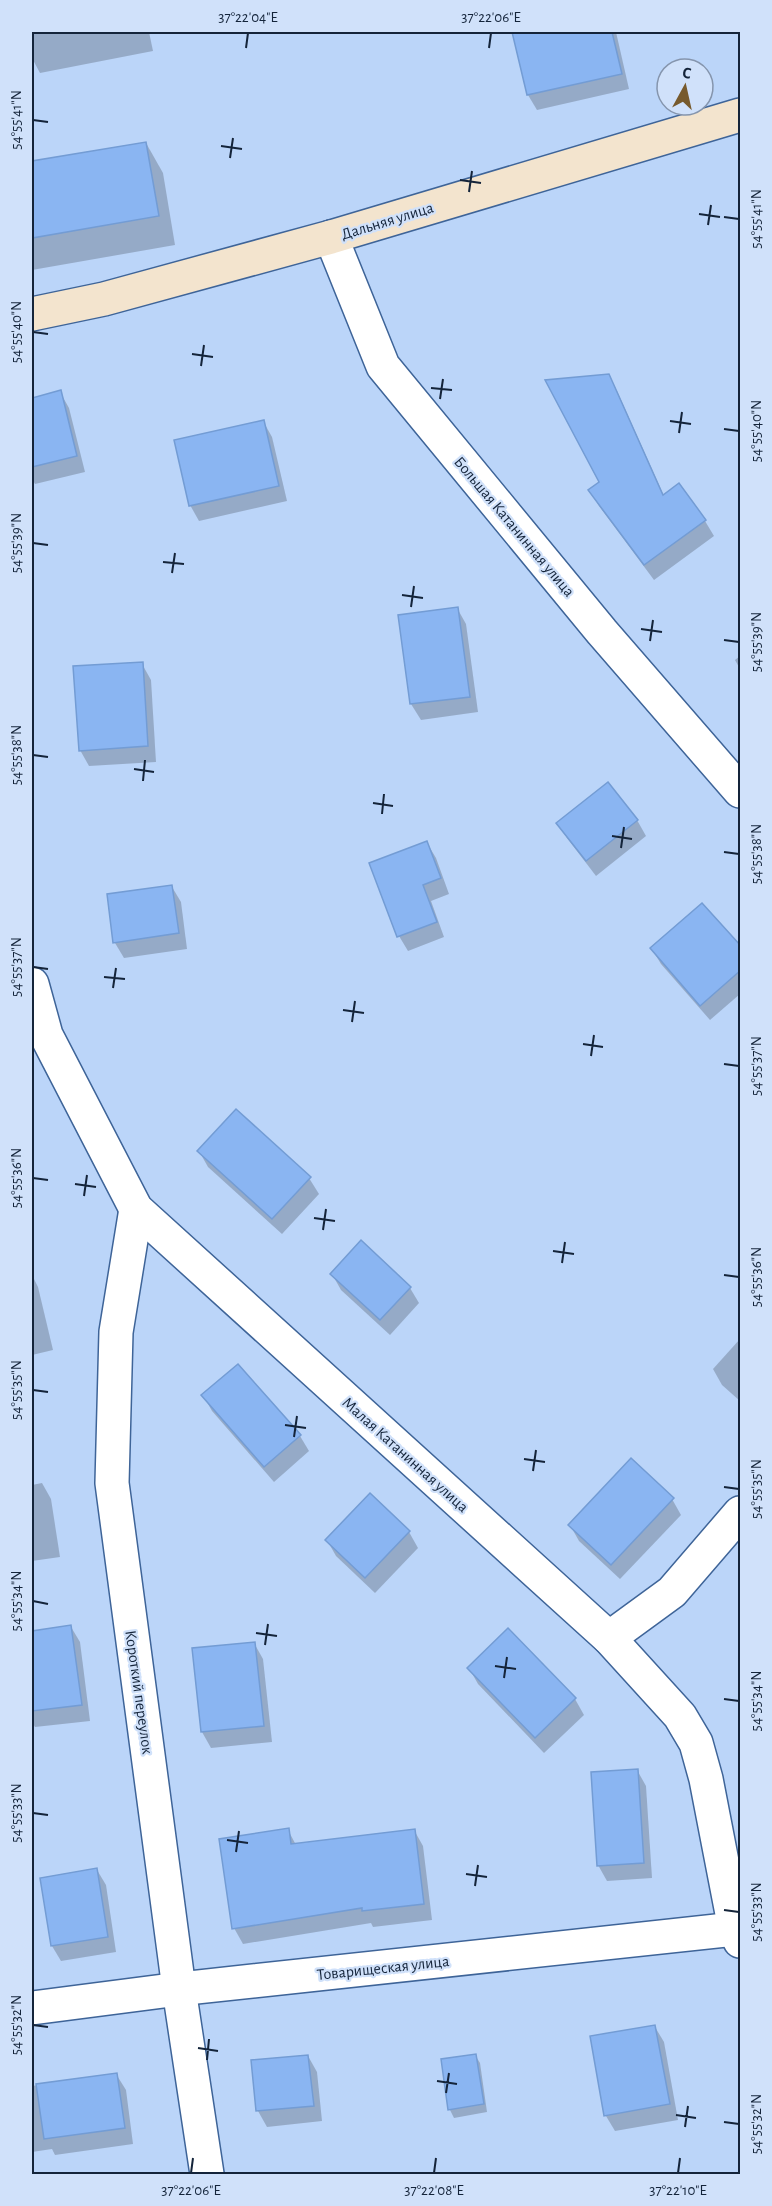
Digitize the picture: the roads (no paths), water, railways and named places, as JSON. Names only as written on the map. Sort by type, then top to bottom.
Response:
[{"type":"street","name":"Дальняя улица","points":[[32,314],[104,299],[331,237],[741,115]]},
{"type":"street","name":"Большая Катанинная улица","points":[[331,237],[382,366],[602,632],[741,791]]},
{"type":"street","name":"Малая Катанинная улица","points":[[32,984],[38,1036],[136,1209],[609,1638],[680,1716],[696,1743],[706,1779],[738,1935]]},
{"type":"street","name":"Короткий переулок","points":[[136,1209],[116,1332],[112,1483],[179,1989],[207,2175]]},
{"type":"street","points":[[609,1638],[672,1592],[741,1513]]},
{"type":"street","name":"Товарищеская улица","points":[[32,2008],[179,1989],[738,1935]]}]
